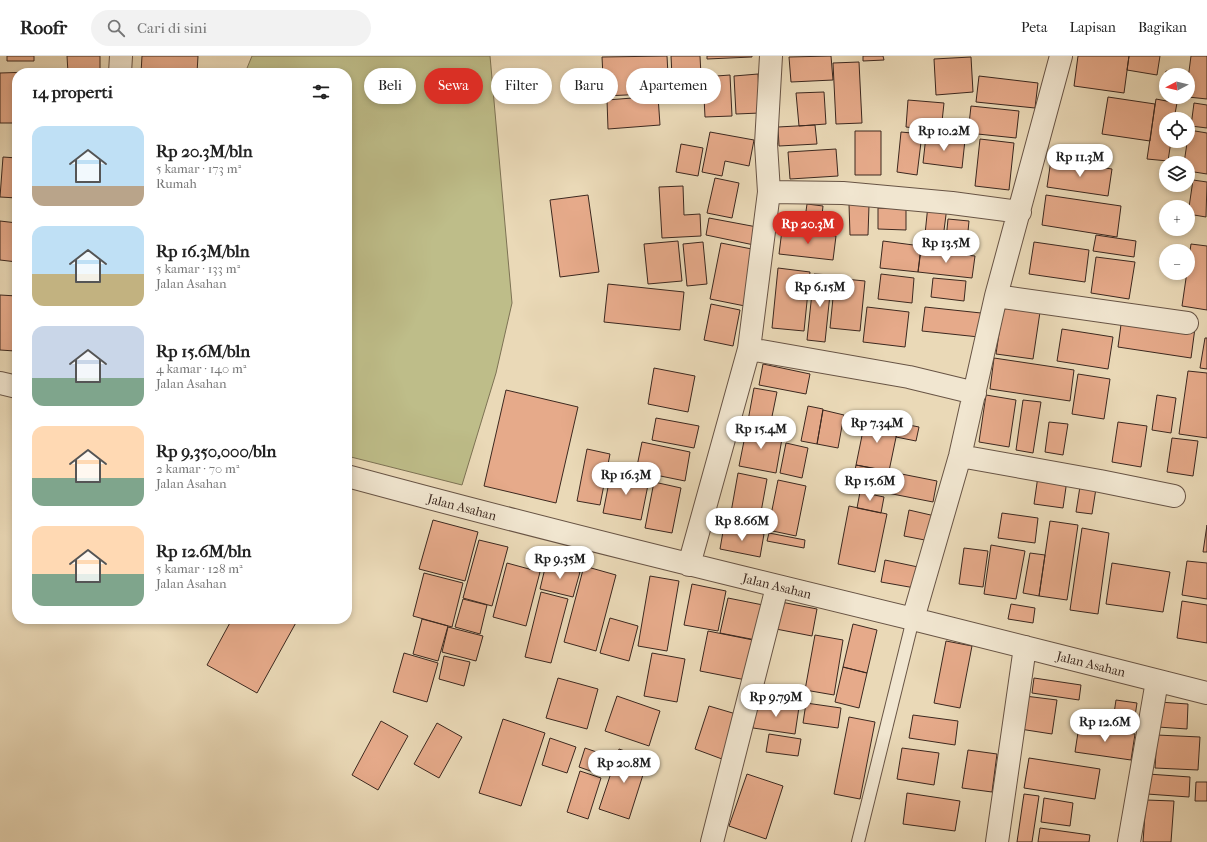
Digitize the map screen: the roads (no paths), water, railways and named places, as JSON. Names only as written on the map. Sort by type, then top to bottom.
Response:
[{"type":"street","points":[[120,68],[121,56]]},
{"type":"street","points":[[689,564],[749,349],[769,192],[766,144],[771,56]]},
{"type":"street","points":[[913,619],[960,456],[996,296],[1020,212],[1061,56]]},
{"type":"street","points":[[769,192],[844,192],[952,203],[1020,212]]},
{"type":"street","points":[[996,296],[1187,323]]},
{"type":"street","points":[[749,349],[909,378],[975,393]]},
{"type":"street","points":[[0,383],[12,386]]},
{"type":"street","points":[[960,456],[1174,496]]},
{"type":"street","name":"Jalan Asahan","points":[[352,477],[493,516],[1026,647],[1207,694]]},
{"type":"street","points":[[712,842],[777,587]]},
{"type":"street","points":[[997,842],[1026,647]]},
{"type":"street","points":[[1129,842],[1157,681]]},
{"type":"lane","points":[[858,842],[913,619]]}]
